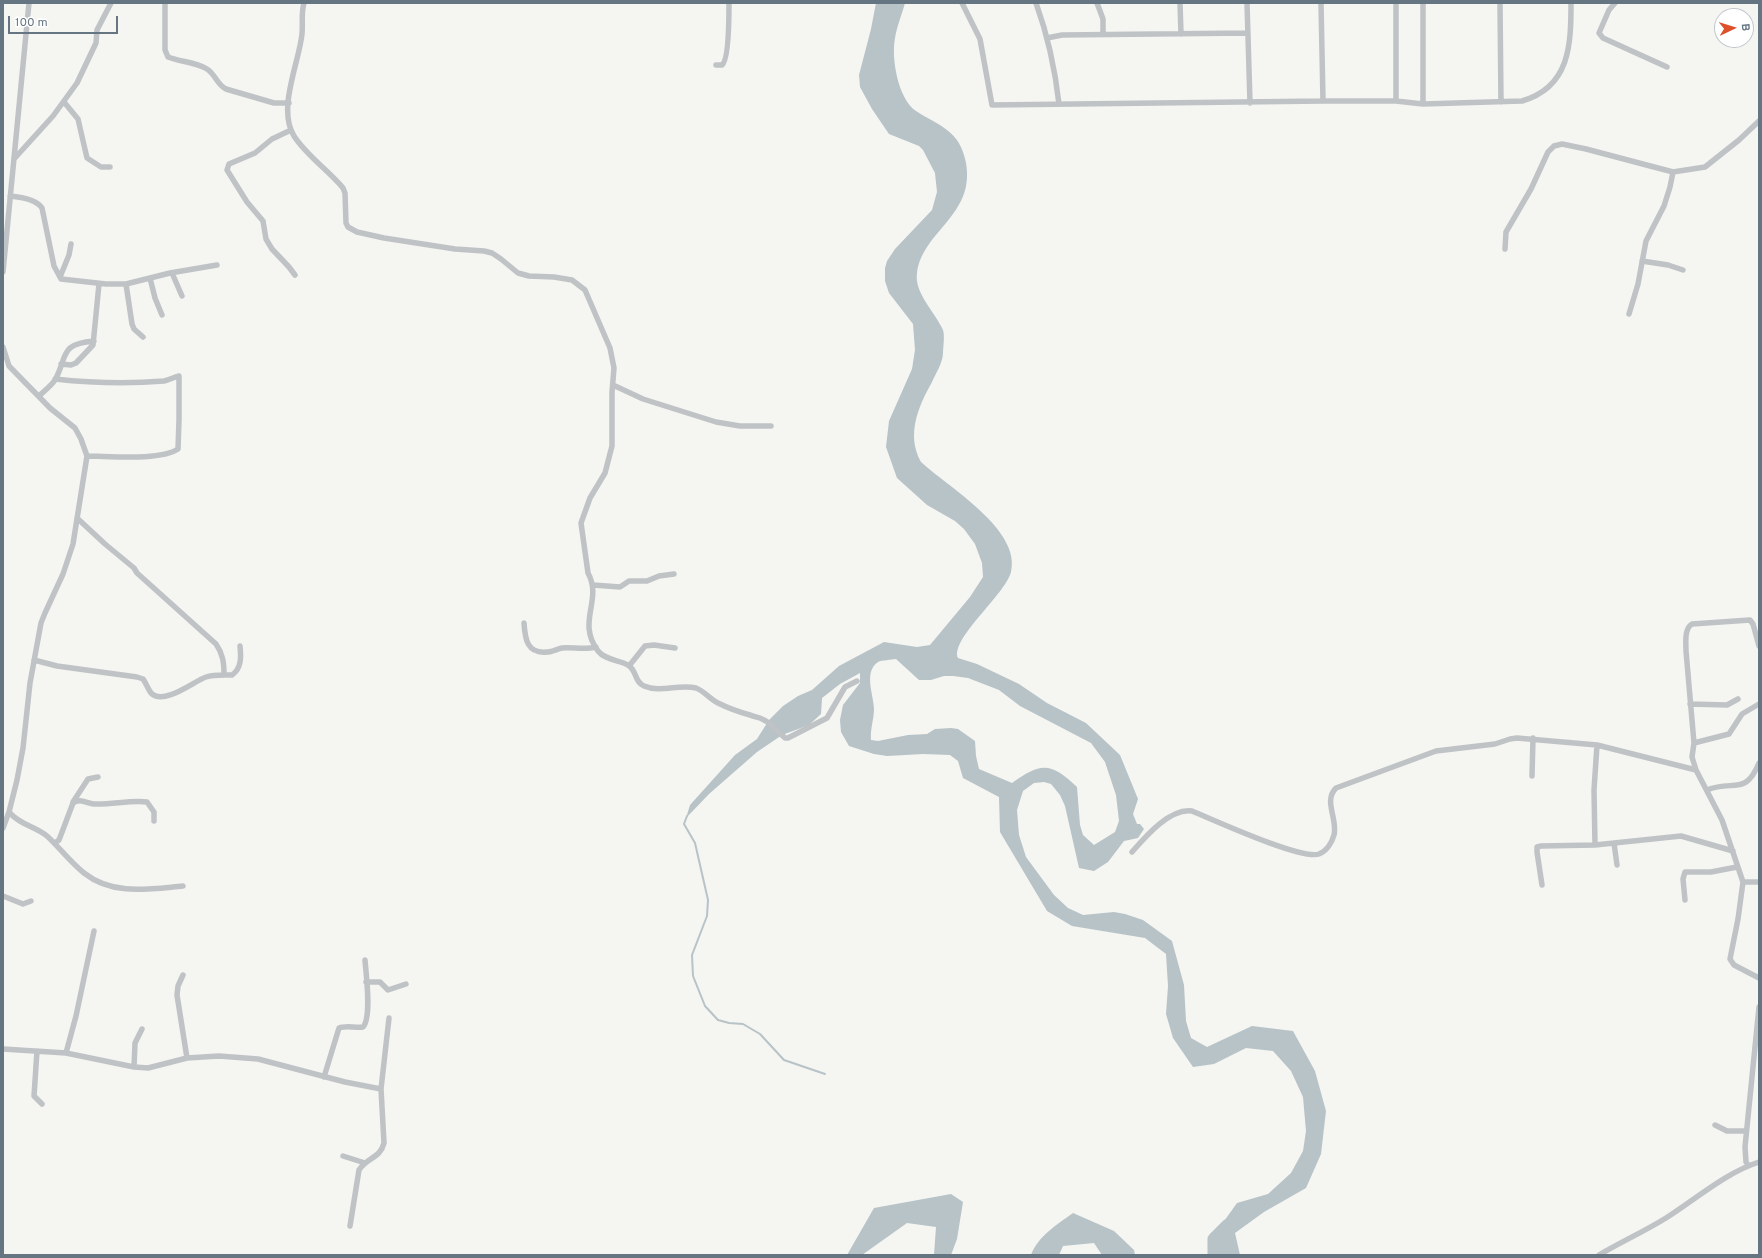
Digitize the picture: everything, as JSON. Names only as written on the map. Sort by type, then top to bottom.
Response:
[{"type":"street","points":[[3,272],[29,3]]},
{"type":"street","points":[[14,159],[64,102],[77,83],[96,43],[97,30],[111,3]]},
{"type":"street","points":[[165,3],[165,50],[168,57],[205,68],[214,76],[219,85],[226,89],[274,103],[289,104]]},
{"type":"street","points":[[304,3],[302,34],[291,82],[289,104],[291,130],[299,142],[343,188],[345,193],[346,223],[348,227],[357,232],[384,238],[492,253],[518,272],[530,276],[572,280],[579,284],[590,298],[610,348],[614,368],[612,446],[605,473],[590,498],[581,523],[588,573],[593,585],[588,626],[591,638],[601,654],[634,669],[639,683],[643,686],[694,688],[700,690],[718,703],[764,720],[785,738],[793,736],[827,718],[844,687],[857,681]]},
{"type":"street","points":[[716,64],[722,65],[726,61],[729,3]]},
{"type":"street","points":[[962,3],[980,39],[992,105],[1323,101],[1396,101],[1423,104],[1522,101],[1536,97],[1548,88],[1558,75],[1566,60],[1570,44],[1571,3]]},
{"type":"street","points":[[1036,3],[1052,53],[1059,104]]},
{"type":"street","points":[[1097,3],[1103,20],[1103,34]]},
{"type":"street","points":[[1180,3],[1181,34]]},
{"type":"street","points":[[1247,3],[1250,103]]},
{"type":"street","points":[[1320,3],[1323,101]]},
{"type":"street","points":[[1396,3],[1396,101]]},
{"type":"street","points":[[1423,3],[1423,104]]},
{"type":"street","points":[[1500,3],[1501,102]]},
{"type":"street","points":[[1615,3],[1609,10],[1599,32],[1600,35],[1603,38],[1667,67]]},
{"type":"street","points":[[1048,38],[1062,35],[1248,33]]},
{"type":"street","points":[[64,102],[78,119],[87,158],[101,167],[110,167]]},
{"type":"street","points":[[1505,249],[1506,232],[1531,189],[1548,152],[1558,144],[1586,149],[1673,172],[1705,167],[1759,121]]},
{"type":"street","points":[[291,130],[272,139],[256,153],[229,164],[227,170],[247,202],[262,220],[266,239],[272,249],[289,266],[295,275]]},
{"type":"street","points":[[1629,314],[1638,284],[1646,241],[1667,199],[1673,172]]},
{"type":"street","points":[[10,196],[33,200],[39,203],[42,208],[54,266],[61,279],[99,284],[126,284],[172,272],[217,265]]},
{"type":"street","points":[[60,277],[69,255],[71,244]]},
{"type":"street","points":[[1642,261],[1668,265],[1683,270]]},
{"type":"street","points":[[172,272],[182,296]]},
{"type":"street","points":[[150,278],[155,298],[162,315]]},
{"type":"street","points":[[61,364],[71,365],[76,363],[93,345],[99,284]]},
{"type":"street","points":[[126,284],[132,324],[134,329],[143,337]]},
{"type":"street","points":[[39,396],[55,379],[64,355],[70,347],[94,341]]},
{"type":"street","points":[[3,347],[8,366],[50,408],[75,428],[87,456],[73,544],[69,558],[45,613],[34,660],[23,748],[9,812],[3,826]]},
{"type":"street","points":[[55,379],[83,382],[129,383],[166,380],[179,376],[178,449],[173,452],[154,456],[87,456]]},
{"type":"street","points":[[613,385],[643,399],[716,422],[740,426],[771,426]]},
{"type":"street","points":[[77,518],[134,568],[137,573],[167,601],[216,644],[221,650],[224,674]]},
{"type":"street","points":[[593,585],[620,587],[629,581],[647,581],[659,576],[674,574]]},
{"type":"street","points":[[1759,646],[1753,624],[1750,620],[1690,625],[1686,637],[1694,743],[1692,757],[1696,770],[1722,820],[1743,882],[1738,919],[1730,959],[1734,964],[1759,978]]},
{"type":"street","points":[[524,624],[527,644],[538,651],[546,652],[562,648],[588,649],[596,647]]},
{"type":"street","points":[[629,666],[644,646],[654,645],[675,648]]},
{"type":"street","points":[[34,660],[57,666],[137,677],[143,679],[151,692],[155,695],[175,694],[205,677],[224,674],[232,675],[236,671],[241,659],[240,646]]},
{"type":"street","points":[[1690,704],[1727,705],[1738,698]]},
{"type":"street","points":[[1694,743],[1729,734],[1742,714],[1759,704]]},
{"type":"street","points":[[1132,852],[1150,831],[1183,810],[1192,811],[1275,844],[1309,855],[1320,854],[1329,847],[1335,828],[1330,800],[1331,794],[1336,788],[1436,751],[1495,744],[1510,739],[1533,738],[1597,745],[1696,770]]},
{"type":"street","points":[[1532,776],[1533,738]]},
{"type":"street","points":[[1595,845],[1594,790],[1597,745]]},
{"type":"street","points":[[1707,790],[1718,786],[1744,784],[1753,777],[1759,763]]},
{"type":"street","points":[[55,843],[59,840],[73,803],[88,779],[98,777]]},
{"type":"street","points":[[73,803],[80,800],[92,804],[148,802],[154,812],[154,820]]},
{"type":"street","points":[[9,812],[21,823],[45,835],[85,873],[107,886],[142,890],[184,886]]},
{"type":"street","points":[[1542,885],[1536,852],[1537,848],[1548,845],[1595,845],[1681,836],[1733,851]]},
{"type":"street","points":[[1614,843],[1616,865]]},
{"type":"street","points":[[1685,900],[1683,879],[1685,872],[1711,872],[1737,867]]},
{"type":"street","points":[[1743,882],[1759,882]]},
{"type":"street","points":[[3,896],[23,904],[31,901]]},
{"type":"street","points":[[66,1053],[76,1016],[94,931]]},
{"type":"street","points":[[324,1077],[339,1028],[343,1026],[359,1028],[364,1025],[367,1009],[365,960]]},
{"type":"street","points":[[183,975],[178,986],[177,996],[187,1058]]},
{"type":"street","points":[[366,982],[380,982],[388,990],[406,984]]},
{"type":"street","points":[[1748,1165],[1745,1153],[1746,1131],[1758,1032],[1759,1007]]},
{"type":"street","points":[[350,1226],[359,1170],[365,1163],[377,1156],[382,1150],[384,1143],[381,1089],[390,1018]]},
{"type":"street","points":[[134,1067],[135,1043],[142,1029]]},
{"type":"street","points":[[3,1049],[66,1053],[134,1067],[148,1068],[187,1058],[219,1056],[258,1059],[324,1077],[381,1089]]},
{"type":"street","points":[[38,1051],[34,1096],[42,1104]]},
{"type":"street","points":[[1715,1126],[1727,1131],[1746,1131]]},
{"type":"street","points":[[343,1156],[365,1163]]},
{"type":"street","points":[[1599,1255],[1665,1218],[1748,1165],[1759,1162]]},
{"type":"shaded area","points":[[876,3],[905,3],[897,29],[894,46],[895,67],[900,88],[910,105],[916,111],[940,125],[954,136],[963,152],[966,163],[967,181],[963,196],[956,210],[928,245],[921,258],[917,273],[919,288],[944,332],[944,338],[941,361],[918,411],[914,431],[914,442],[921,462],[964,496],[994,525],[1005,540],[1011,556],[1011,572],[1007,582],[962,640],[958,650],[958,658],[977,664],[1019,684],[1047,703],[1086,723],[1120,755],[1138,799],[1133,814],[1137,824],[1140,824],[1144,829],[1138,838],[1124,841],[1108,862],[1094,871],[1079,868],[1065,806],[1060,795],[1051,784],[1044,782],[1034,783],[1023,791],[1017,810],[1019,835],[1026,857],[1054,895],[1068,908],[1083,915],[1114,912],[1125,914],[1143,920],[1172,941],[1184,985],[1186,1021],[1191,1038],[1207,1047],[1252,1026],[1293,1031],[1315,1071],[1326,1111],[1321,1154],[1306,1188],[1264,1212],[1235,1233],[1240,1255],[1216,1255],[1217,1231],[1237,1203],[1268,1194],[1291,1173],[1303,1151],[1306,1131],[1303,1097],[1291,1071],[1273,1051],[1246,1048],[1214,1064],[1193,1067],[1173,1038],[1166,1014],[1168,986],[1166,954],[1145,938],[1072,926],[1047,911],[1000,832],[999,797],[963,778],[958,761],[950,755],[923,754],[887,756],[874,754],[849,746],[841,732],[840,720],[843,705],[860,683],[860,673],[840,684],[822,698],[821,714],[809,725],[782,735],[757,752],[709,794],[686,818],[690,805],[735,755],[757,739],[769,720],[783,706],[798,696],[812,690],[839,666],[884,642],[917,647],[930,645],[970,597],[983,577],[982,563],[975,544],[964,529],[955,521],[927,505],[897,478],[886,447],[889,421],[912,369],[915,350],[913,324],[889,293],[885,281],[885,268],[887,261],[895,249],[932,210],[937,192],[935,173],[923,150],[919,146],[889,134],[872,109],[860,87],[859,75]],"holes":[[[896,659],[919,680],[931,680],[944,676],[968,678],[999,690],[1020,706],[1091,743],[1105,762],[1116,795],[1119,821],[1115,832],[1094,845],[1083,835],[1080,825],[1077,787],[1068,779],[1053,769],[1038,768],[1012,783],[979,769],[975,741],[958,729],[935,729],[927,734],[908,735],[878,741],[871,740],[874,704],[870,678],[874,666],[880,661]]]},
{"type":"shaded area","points":[[951,1194],[963,1202],[957,1239],[951,1255],[934,1255],[936,1227],[907,1223],[862,1255],[847,1255],[874,1208]]},
{"type":"shaded area","points":[[1073,1213],[1114,1231],[1134,1250],[1135,1255],[1102,1255],[1094,1243],[1063,1246],[1059,1255],[1031,1255],[1034,1248],[1043,1236]]},
{"type":"waterway","points":[[687,816],[684,824],[695,843],[708,900],[707,916],[692,955],[693,976],[705,1006],[718,1020],[729,1023],[743,1024],[760,1034],[784,1060],[825,1074]]},
{"type":"waterway","points":[[1214,1255],[1214,1239],[1228,1225]]}]
